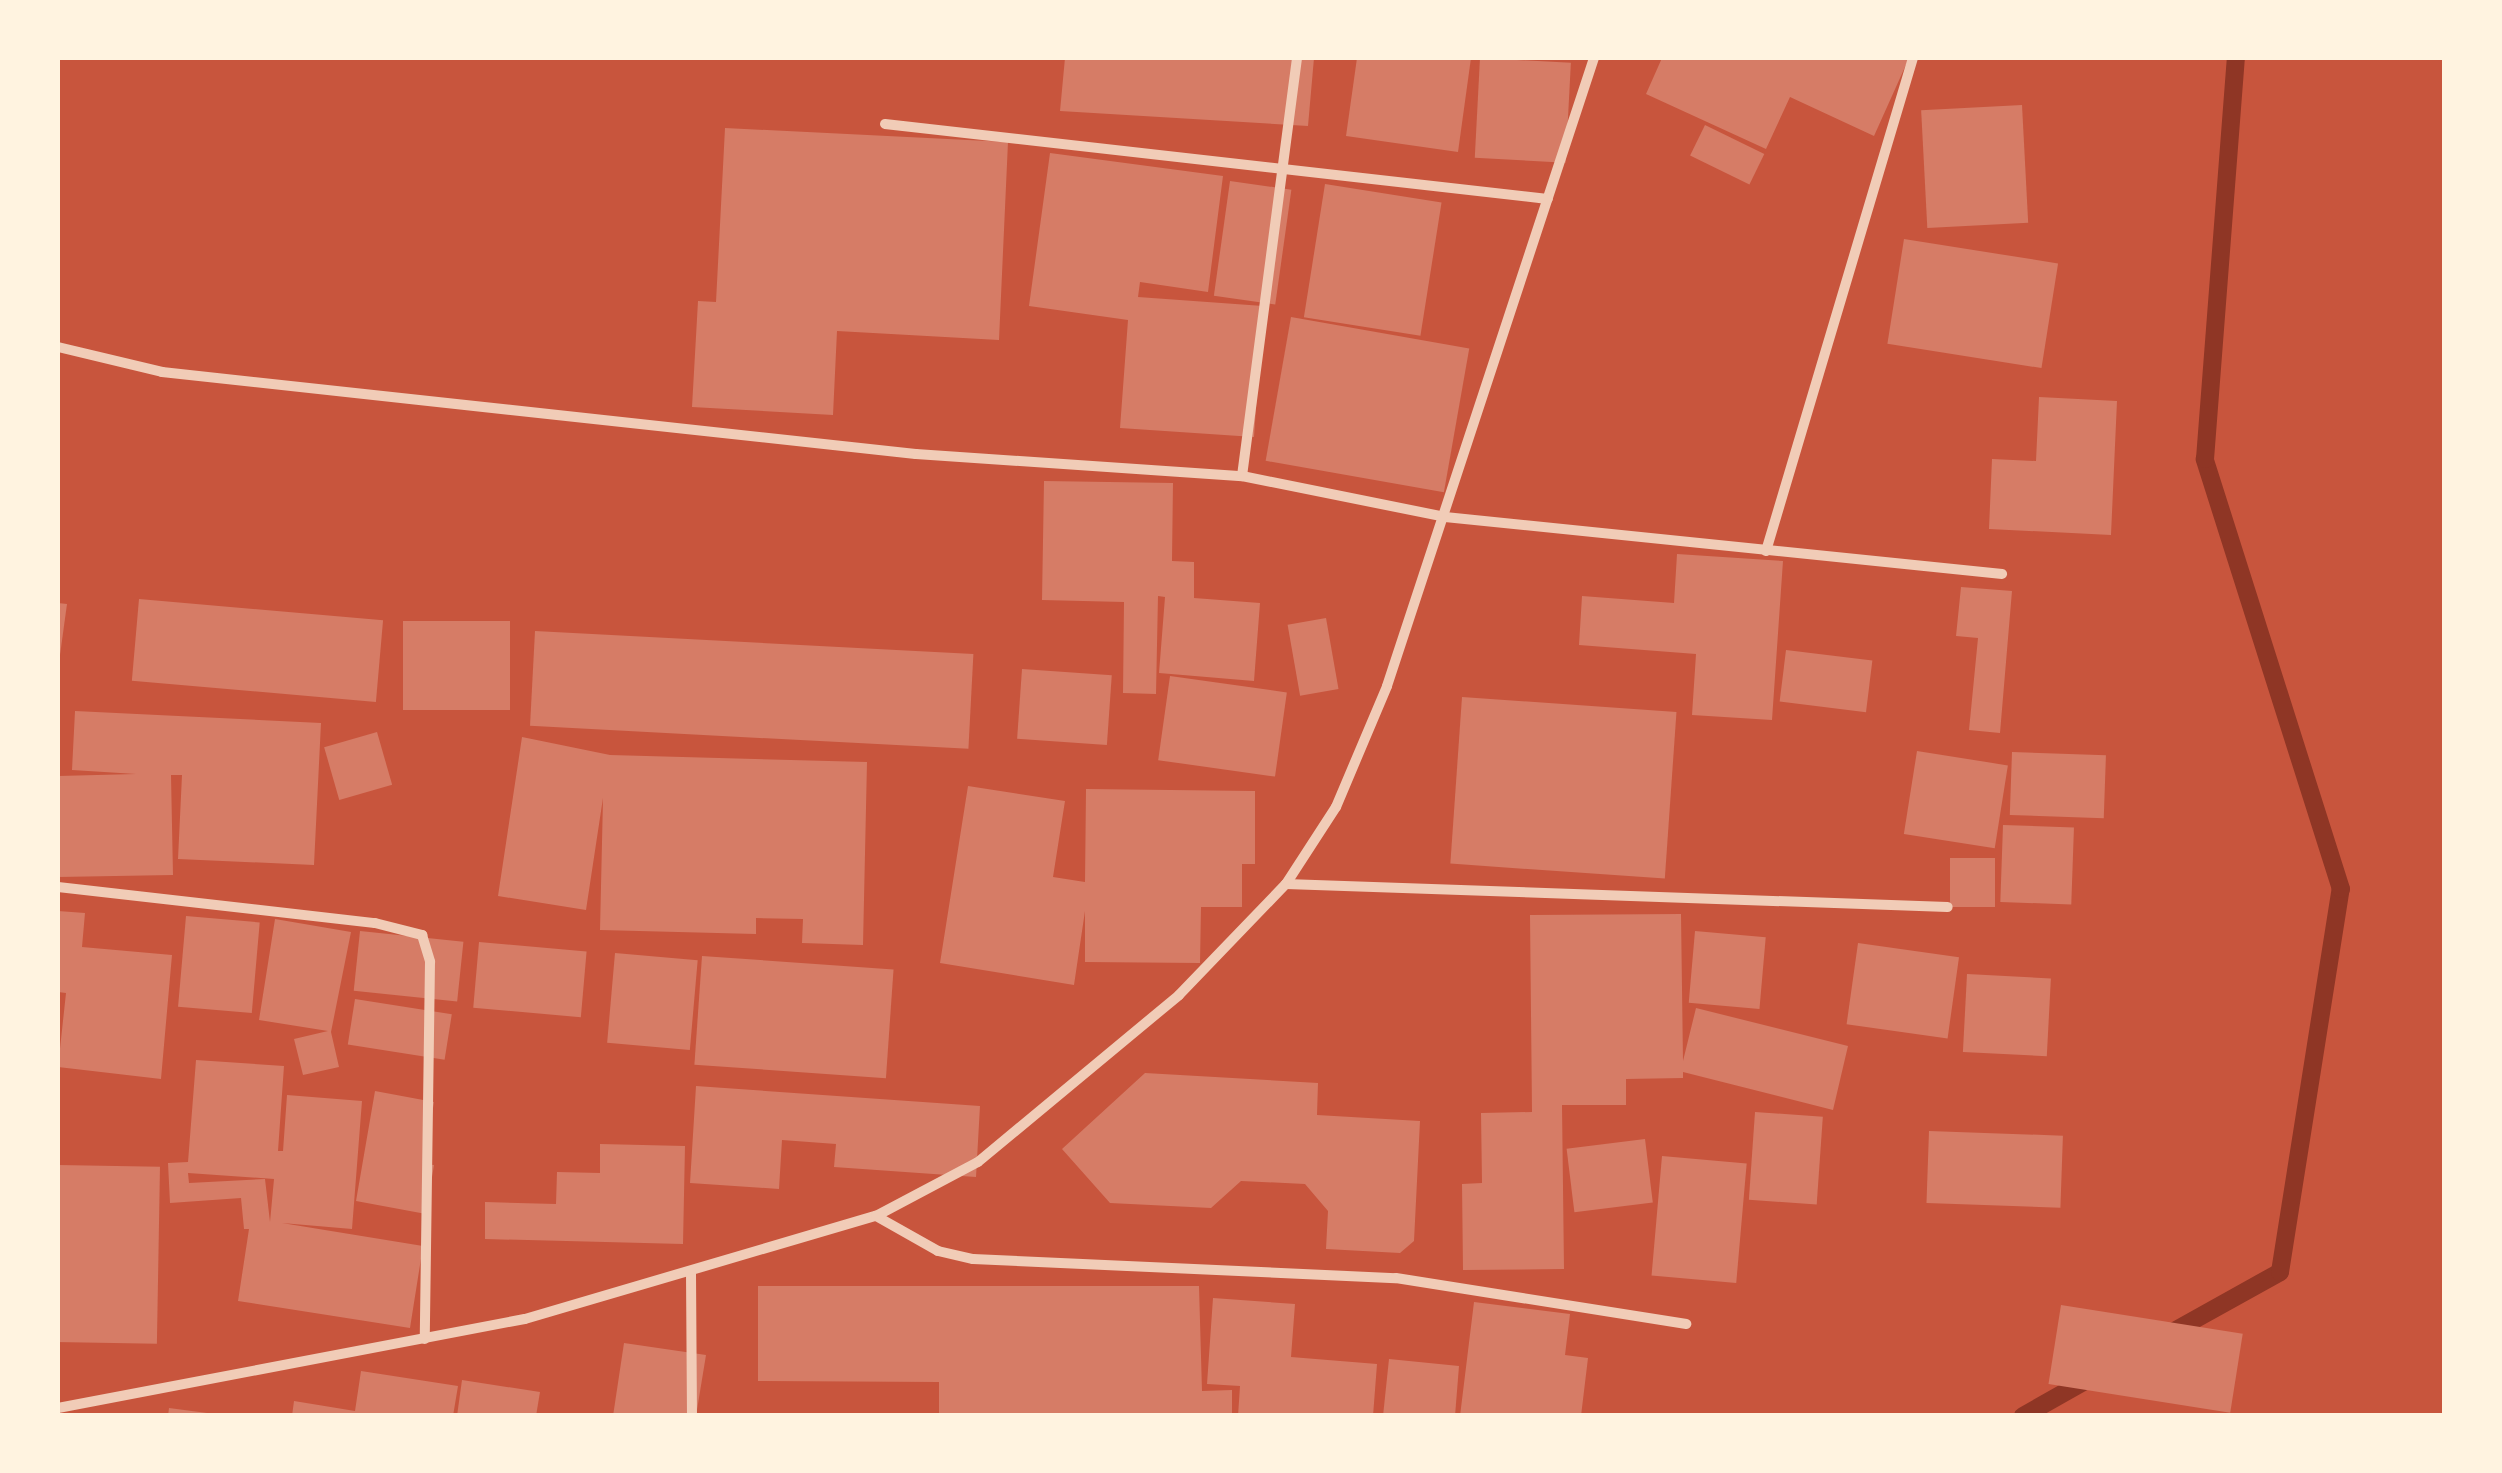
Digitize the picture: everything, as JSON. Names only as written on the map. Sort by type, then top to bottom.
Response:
[{"type":"street","points":[[1242,476],[1297,58]]},
{"type":"street","points":[[58,1408],[425,1340],[691,1274],[876,1216],[978,1162],[1179,995],[1286,884],[1336,807],[1387,686],[1594,58]]},
{"type":"street","points":[[1766,551],[1913,58]]},
{"type":"street","points":[[884,124],[1548,199]]},
{"type":"street","points":[[58,347],[182,374],[916,454],[1242,476],[1445,517],[2002,574]]},
{"type":"street","points":[[1286,884],[1948,907]]},
{"type":"street","points":[[58,887],[375,923],[422,936],[430,962],[425,1340]]},
{"type":"street","points":[[876,1216],[938,1251],[973,1258],[1396,1278],[1686,1324]]},
{"type":"street","points":[[691,1274],[692,1416]]},
{"type":"building","points":[[1065,58],[1314,58],[1308,126],[1060,111]]},
{"type":"building","points":[[1357,58],[1471,58],[1458,152],[1346,136]]},
{"type":"building","points":[[1480,58],[1571,63],[1566,163],[1475,158]]},
{"type":"building","points":[[1662,58],[1909,58],[1874,136],[1790,97],[1766,149],[1646,94]]},
{"type":"building","points":[[2022,105],[2028,223],[1927,228],[1921,110]]},
{"type":"building","points":[[1705,125],[1764,154],[1749,184],[1690,156]]},
{"type":"building","points":[[725,128],[1008,142],[999,340],[837,331],[833,415],[692,407],[698,301],[716,302]]},
{"type":"building","points":[[1050,153],[1223,176],[1208,292],[1140,282],[1138,297],[1263,306],[1254,437],[1120,428],[1128,320],[1029,306]]},
{"type":"building","points":[[1230,181],[1291,190],[1275,304],[1214,296]]},
{"type":"building","points":[[1325,184],[1442,202],[1420,336],[1304,317]]},
{"type":"building","points":[[1904,239],[2058,263],[2041,368],[1887,344]]},
{"type":"building","points":[[1291,317],[1469,348],[1444,492],[1266,461]]},
{"type":"building","points":[[2039,397],[2117,401],[2111,535],[1989,529],[1992,459],[2036,461]]},
{"type":"building","points":[[1044,481],[1173,483],[1172,561],[1194,562],[1194,598],[1260,603],[1254,681],[1159,673],[1165,597],[1158,596],[1156,694],[1123,693],[1124,602],[1042,600]]},
{"type":"building","points":[[1677,554],[1783,561],[1772,720],[1692,715],[1696,654],[1579,645],[1582,596],[1674,603]]},
{"type":"building","points":[[1961,587],[2012,591],[2000,733],[1969,730],[1978,638],[1956,636]]},
{"type":"building","points":[[139,599],[383,620],[376,702],[132,681]]},
{"type":"building","points":[[58,603],[67,604],[60,655],[58,655]]},
{"type":"building","points":[[1326,618],[1339,689],[1300,696],[1288,625]]},
{"type":"building","points":[[403,621],[510,621],[510,710],[403,710]]},
{"type":"building","points":[[535,631],[973,654],[968,749],[530,726]]},
{"type":"building","points":[[1786,650],[1872,661],[1866,712],[1780,702]]},
{"type":"building","points":[[1022,669],[1112,675],[1107,745],[1017,739]]},
{"type":"building","points":[[1170,676],[1287,692],[1275,777],[1158,760]]},
{"type":"building","points":[[1462,697],[1676,712],[1665,879],[1450,864]]},
{"type":"building","points":[[75,711],[321,723],[314,865],[178,859],[182,775],[171,775],[173,875],[58,877],[58,776],[136,774],[72,770]]},
{"type":"building","points":[[377,732],[392,785],[339,800],[324,747]]},
{"type":"building","points":[[522,737],[610,755],[867,762],[863,945],[802,943],[803,919],[756,918],[756,934],[600,930],[603,798],[586,910],[498,896]]},
{"type":"building","points":[[1917,751],[2008,765],[1995,848],[1904,834]]},
{"type":"building","points":[[2012,752],[2106,755],[2104,818],[2010,815]]},
{"type":"building","points":[[968,786],[1065,801],[1053,877],[1085,882],[1086,789],[1255,791],[1255,864],[1242,864],[1242,907],[1201,907],[1200,963],[1085,962],[1085,911],[1074,985],[940,963]]},
{"type":"building","points":[[2003,825],[2074,827],[2071,904],[2000,902]]},
{"type":"building","points":[[1950,858],[1995,858],[1995,907],[1950,907]]},
{"type":"building","points":[[58,911],[85,913],[82,947],[172,955],[161,1079],[58,1067],[66,993],[58,992]]},
{"type":"building","points":[[1681,914],[1683,1061],[1696,1008],[1848,1046],[1833,1110],[1683,1072],[1683,1078],[1626,1079],[1626,1105],[1562,1105],[1564,1269],[1463,1270],[1462,1184],[1482,1183],[1481,1113],[1532,1112],[1530,915]]},
{"type":"building","points":[[186,916],[260,922],[252,1013],[178,1007]]},
{"type":"building","points":[[275,919],[351,932],[331,1032],[339,1067],[303,1075],[294,1039],[328,1031],[259,1020]]},
{"type":"building","points":[[360,931],[463,942],[457,1002],[354,991]]},
{"type":"building","points":[[1695,931],[1766,937],[1759,1009],[1689,1003]]},
{"type":"building","points":[[479,942],[587,951],[581,1017],[473,1008]]},
{"type":"building","points":[[1858,943],[1959,957],[1948,1038],[1847,1024]]},
{"type":"building","points":[[615,953],[698,960],[690,1050],[607,1043]]},
{"type":"building","points":[[702,956],[894,969],[886,1078],[694,1065]]},
{"type":"building","points":[[1967,974],[2051,978],[2047,1056],[1963,1052]]},
{"type":"building","points":[[355,999],[452,1014],[445,1060],[348,1044]]},
{"type":"building","points":[[196,1060],[284,1066],[278,1151],[283,1151],[287,1095],[362,1101],[352,1229],[282,1223],[423,1246],[410,1328],[238,1301],[249,1229],[244,1229],[241,1198],[170,1203],[168,1163],[188,1162]],"holes":[[[188,1173],[274,1179],[270,1222],[265,1179],[189,1183]]]},
{"type":"building","points":[[1145,1073],[1318,1083],[1317,1115],[1420,1121],[1414,1241],[1400,1253],[1326,1249],[1328,1211],[1305,1184],[1241,1181],[1211,1208],[1110,1203],[1062,1149]]},
{"type":"building","points":[[696,1086],[980,1106],[976,1177],[834,1167],[836,1144],[782,1140],[779,1189],[690,1183]]},
{"type":"building","points":[[375,1091],[434,1102],[424,1164],[434,1165],[426,1214],[356,1201]]},
{"type":"building","points":[[1755,1112],[1823,1117],[1817,1205],[1749,1200]]},
{"type":"building","points":[[1929,1131],[2063,1136],[2060,1208],[1926,1203]]},
{"type":"building","points":[[1645,1139],[1653,1203],[1574,1212],[1567,1149]]},
{"type":"building","points":[[600,1144],[685,1146],[683,1244],[485,1239],[485,1202],[556,1204],[557,1172],[600,1173]]},
{"type":"building","points":[[1662,1156],[1747,1163],[1736,1283],[1652,1276]]},
{"type":"building","points":[[58,1165],[160,1167],[157,1344],[58,1342]]},
{"type":"building","points":[[758,1286],[1199,1286],[1202,1391],[1232,1390],[1232,1416],[939,1416],[939,1382],[758,1381]]},
{"type":"building","points":[[1213,1298],[1295,1304],[1291,1357],[1377,1364],[1373,1416],[1238,1416],[1240,1386],[1207,1384]]},
{"type":"building","points":[[1474,1302],[1570,1314],[1565,1355],[1588,1358],[1581,1416],[1460,1416]]},
{"type":"building","points":[[2061,1305],[2243,1334],[2230,1413],[2048,1384]]},
{"type":"building","points":[[624,1343],[706,1355],[696,1416],[613,1416]]},
{"type":"building","points":[[1389,1359],[1459,1366],[1455,1416],[1383,1416]]},
{"type":"building","points":[[361,1371],[458,1386],[453,1416],[292,1416],[294,1401],[355,1411]]},
{"type":"building","points":[[462,1380],[540,1392],[536,1416],[457,1416]]},
{"type":"building","points":[[169,1408],[207,1413],[168,1416]]},
{"type":"waterway","points":[[2167,1335],[2280,1272],[2341,889],[2205,459],[2236,58]]},
{"type":"waterway","points":[[2023,1416],[2092,1377]]}]
